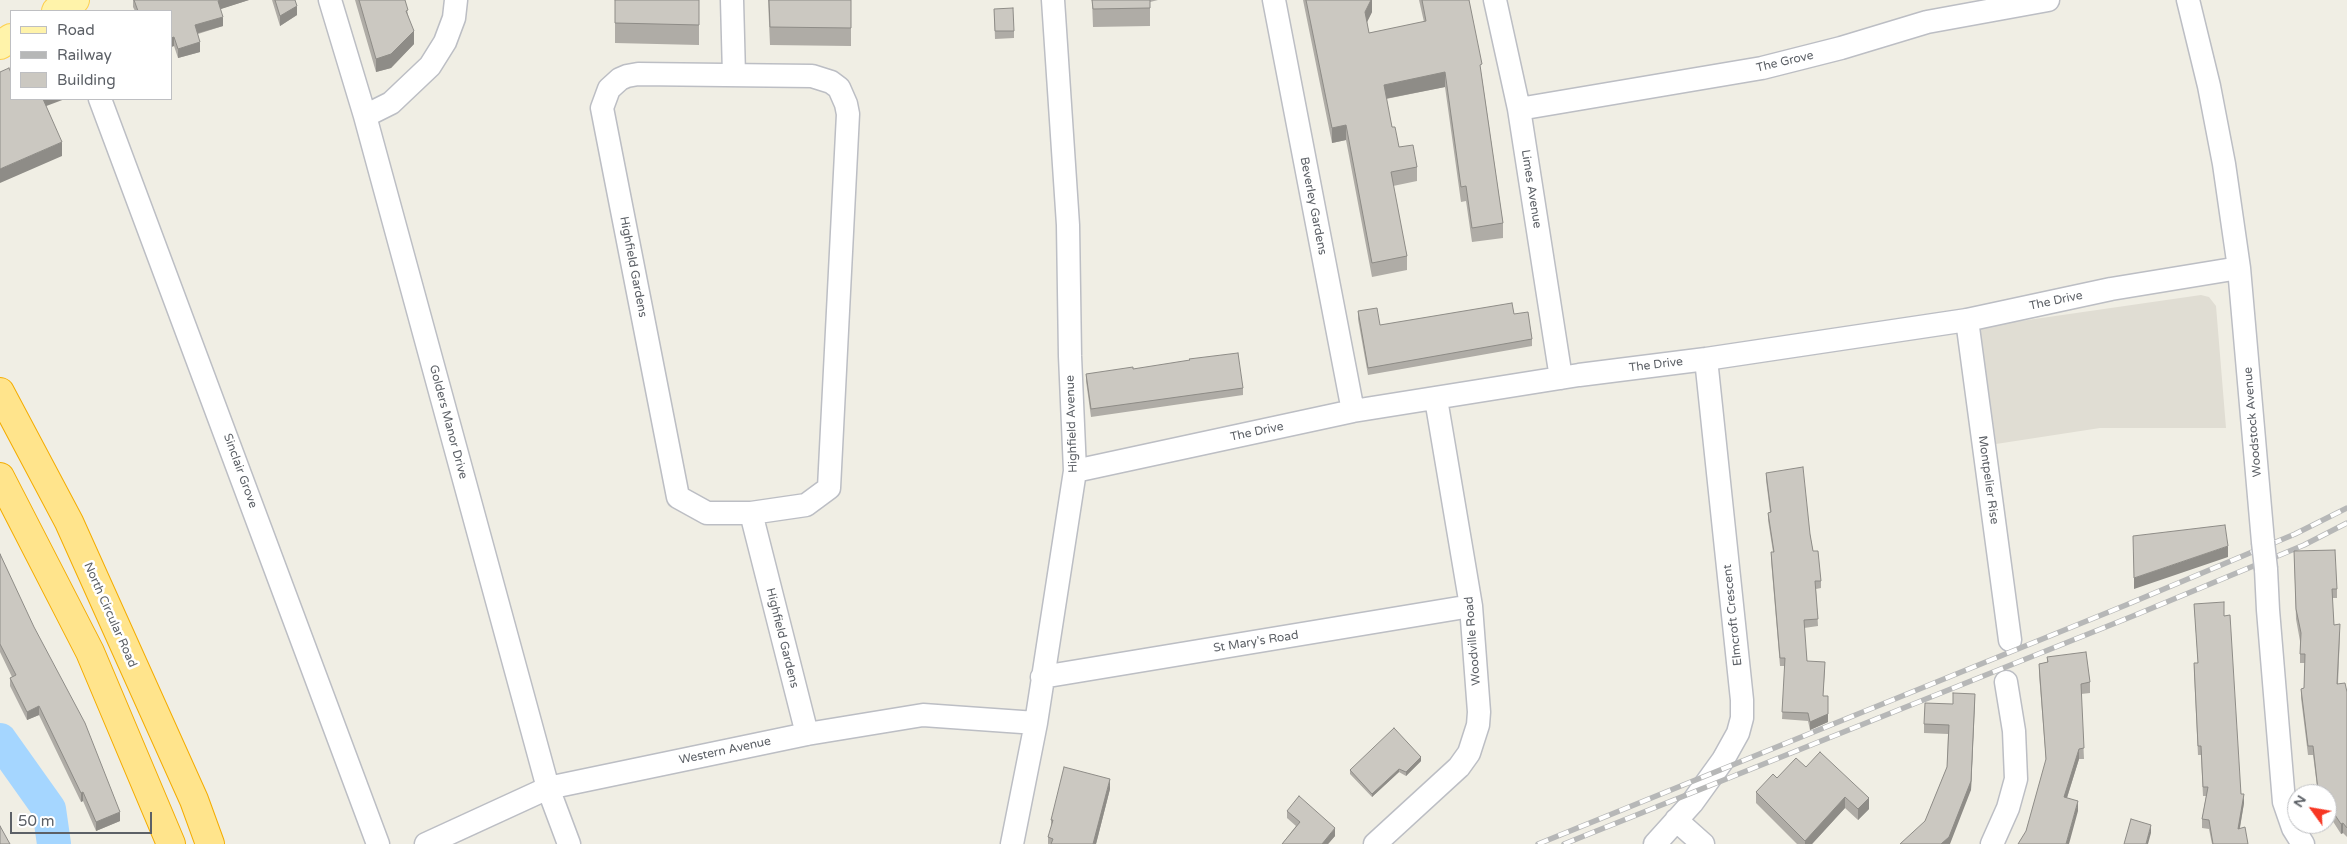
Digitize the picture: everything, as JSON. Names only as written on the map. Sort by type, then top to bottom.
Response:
[{"type":"highway","name":"North Circular Road","points":[[0,392],[69,522],[194,800],[210,844]]},
{"type":"highway","points":[[0,478],[90,652],[171,844]]},
{"type":"street","name":"Golders Manor Drive","points":[[330,0],[365,116],[548,788],[569,844]]},
{"type":"street","points":[[365,116],[392,103],[430,66],[445,42],[454,18],[456,0]]},
{"type":"street","points":[[732,0],[734,75]]},
{"type":"street","name":"Highfield Avenue","points":[[1012,844],[1036,723],[1075,471],[1070,356],[1068,225],[1053,0]]},
{"type":"street","name":"Beverley Gardens","points":[[1274,0],[1353,411]]},
{"type":"street","name":"Limes Avenue","points":[[1495,0],[1519,109],[1561,378]]},
{"type":"street","name":"The Grove","points":[[1519,109],[1762,68],[1841,48],[1927,22],[2048,0]]},
{"type":"street","name":"Woodstock Avenue","points":[[2188,0],[2209,86],[2239,268],[2264,542],[2268,619],[2284,802],[2293,828],[2303,844]]},
{"type":"street","name":"Highfield Gardens","points":[[734,75],[812,76],[831,82],[844,96],[848,114],[829,488],[806,505],[750,513],[707,513],[678,497],[602,108],[609,89],[627,76],[734,75]]},
{"type":"street","name":"Sinclair Grove","points":[[100,100],[378,844]]},
{"type":"street","name":"The Drive","points":[[1075,471],[1353,411],[1561,378],[1706,359],[1967,320],[2111,289],[2239,268]]},
{"type":"street","name":"Montpelier Rise","points":[[1967,320],[2010,640]]},
{"type":"street","name":"Elmcroft Crescent","points":[[1655,844],[1724,760],[1738,733],[1742,718],[1742,700],[1706,359]]},
{"type":"street","name":"Woodville Road","points":[[1375,844],[1459,767],[1469,753],[1478,725],[1479,712],[1470,606],[1436,399]]},
{"type":"street","name":"Highfield Gardens","points":[[750,513],[807,734]]},
{"type":"street","name":"St Mary's Road","points":[[1042,677],[1470,606]]},
{"type":"street","points":[[1992,844],[2008,808],[2016,779],[2014,731],[2006,682]]},
{"type":"street","name":"Western Avenue","points":[[426,844],[548,788],[807,734],[923,715],[1036,723]]},
{"type":"street","points":[[1676,820],[1703,844]]},
{"type":"shaded area","points":[[2201,295],[2209,297],[2216,306],[2226,428],[2100,428],[1996,444],[1979,327]]},
{"type":"green space","points":[[0,729],[26,768],[52,798],[60,817],[67,844],[50,844],[36,812],[0,761]]},
{"type":"building","points":[[134,0],[220,0],[218,1],[223,17],[195,25],[200,42],[178,49],[174,37],[172,38],[172,10],[138,10]]},
{"type":"building","points":[[275,0],[295,0],[297,6],[280,16]]},
{"type":"building","points":[[359,0],[405,0],[408,10],[406,11],[414,31],[391,54],[376,59]]},
{"type":"building","points":[[615,0],[699,0],[699,25],[615,23]]},
{"type":"building","points":[[769,0],[851,0],[851,28],[770,27]]},
{"type":"building","points":[[1092,0],[1150,0],[1150,8],[1093,9]]},
{"type":"building","points":[[1306,0],[1371,0],[1365,12],[1369,33],[1426,21],[1422,0],[1469,0],[1482,64],[1480,65],[1503,223],[1472,228],[1466,186],[1461,187],[1445,72],[1384,85],[1392,127],[1395,127],[1399,147],[1413,145],[1417,167],[1391,172],[1407,256],[1372,263],[1346,125],[1332,128]]},
{"type":"building","points":[[1013,8],[1014,31],[995,31],[994,9]]},
{"type":"building","points":[[9,68],[10,70],[10,100],[43,100],[62,142],[0,169],[0,72]]},
{"type":"building","points":[[1512,303],[1514,314],[1528,312],[1532,339],[1368,368],[1358,311],[1377,308],[1380,325]]},
{"type":"building","points":[[1238,353],[1243,388],[1091,409],[1086,374]]},
{"type":"building","points":[[1803,467],[1810,534],[1813,551],[1818,551],[1821,581],[1815,581],[1818,619],[1804,620],[1807,661],[1825,662],[1823,696],[1828,696],[1828,714],[1810,722],[1808,713],[1782,712],[1785,658],[1780,658],[1771,552],[1774,552],[1768,513],[1771,512],[1766,473]]},
{"type":"building","points":[[2225,525],[2228,546],[2134,578],[2133,536]]},
{"type":"building","points":[[2335,550],[2337,589],[2332,589],[2334,625],[2340,624],[2337,684],[2345,683],[2347,692],[2347,828],[2337,818],[2337,784],[2317,784],[2313,746],[2308,746],[2301,689],[2304,688],[2305,654],[2300,654],[2301,633],[2296,609],[2294,551]]},
{"type":"building","points":[[0,554],[34,627],[85,723],[120,812],[96,822],[83,792],[81,793],[39,706],[27,712],[10,678],[16,675],[0,644]]},
{"type":"building","points":[[2224,602],[2224,616],[2230,615],[2241,794],[2244,794],[2238,829],[2245,827],[2248,844],[2213,844],[2209,820],[2202,819],[2208,787],[2203,787],[2201,746],[2198,746],[2194,663],[2198,663],[2194,604]]},
{"type":"building","points":[[2086,652],[2090,682],[2081,684],[2084,748],[2079,749],[2064,797],[2078,801],[2066,844],[2018,844],[2026,831],[2046,759],[2039,664],[2048,662],[2047,657]]},
{"type":"building","points":[[1953,693],[1975,694],[1971,781],[1949,837],[1941,844],[1900,844],[1925,821],[1947,767],[1949,725],[1924,724],[1925,703],[1953,704]]},
{"type":"building","points":[[1394,728],[1421,757],[1406,772],[1399,769],[1372,794],[1350,770]]},
{"type":"building","points":[[1820,752],[1869,798],[1858,809],[1845,797],[1805,841],[1756,792],[1773,774],[1777,778],[1796,758],[1806,767]]},
{"type":"building","points":[[1064,767],[1110,779],[1093,844],[1051,844],[1053,839],[1048,837]]},
{"type":"building","points":[[1299,796],[1335,828],[1322,844],[1282,844],[1300,822],[1287,811]]},
{"type":"building","points":[[2131,819],[2151,825],[2146,844],[2124,844]]},
{"type":"building","points":[[0,826],[10,844],[0,844]]},
{"type":"waterway","points":[[0,740],[49,809],[54,844]]},
{"type":"railway","points":[[1538,844],[2126,605],[2295,534],[2347,508]]},
{"type":"railway","points":[[1564,844],[2133,616],[2304,545],[2347,523]]}]
